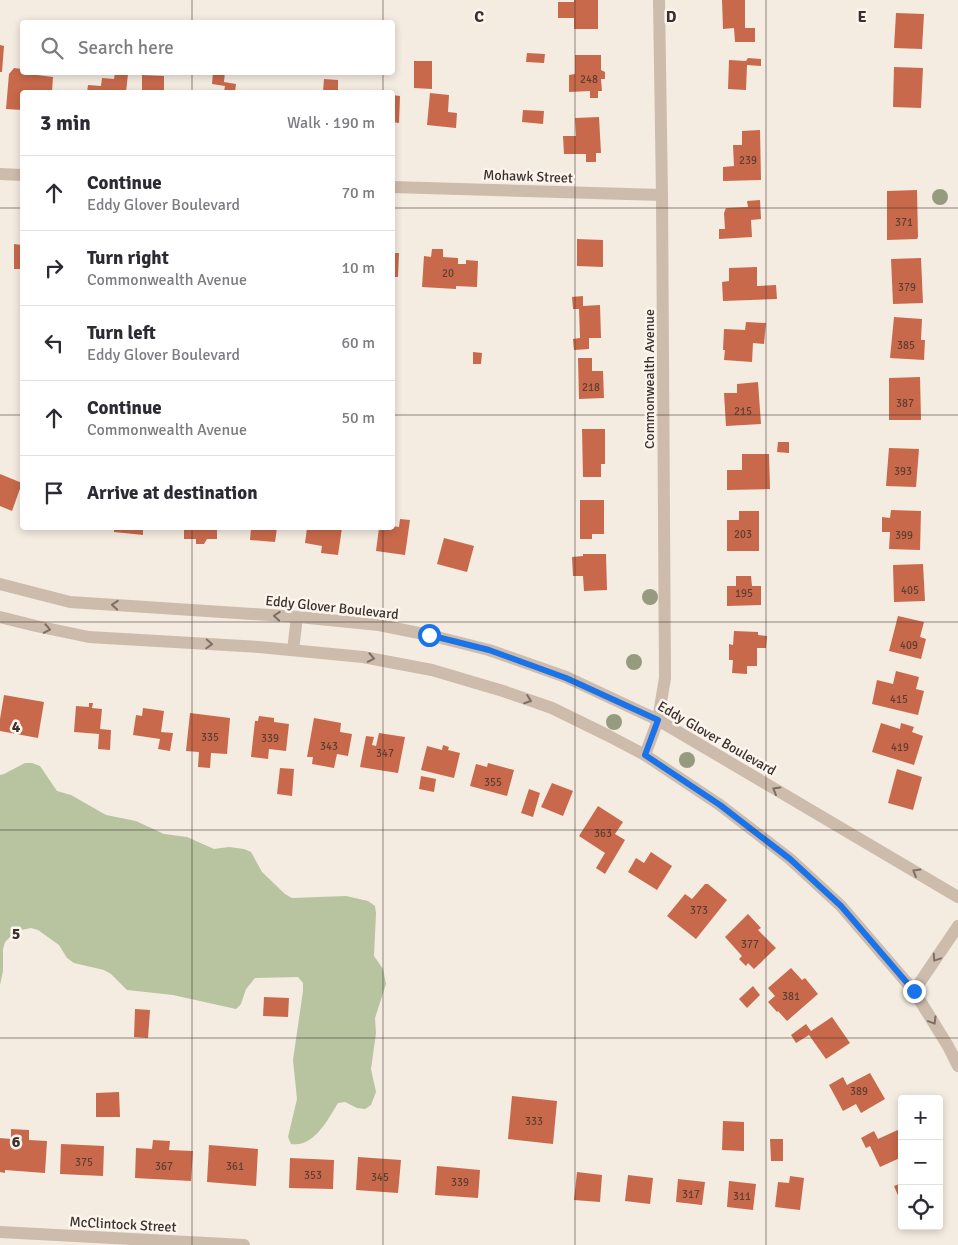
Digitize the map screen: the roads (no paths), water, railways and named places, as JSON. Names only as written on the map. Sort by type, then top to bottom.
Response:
[{"type":"street","name":"Commonwealth Avenue","points":[[645,755],[658,720],[665,678],[659,0]]},
{"type":"street","points":[[0,174],[20,175]]},
{"type":"street","name":"Mohawk Street","points":[[395,186],[662,195]]},
{"type":"street","name":"Eddy Glover Boulevard","points":[[0,584],[70,602],[379,624],[489,650],[566,678],[658,720],[958,897]]},
{"type":"street","points":[[0,617],[89,637],[250,646],[363,657],[432,670],[494,688],[552,708],[645,755],[720,805],[790,859],[841,906],[914,991],[958,1066]]},
{"type":"street","points":[[293,650],[297,617]]},
{"type":"street","points":[[914,991],[958,926]]},
{"type":"street","name":"McClintock Street","points":[[0,1232],[244,1245]]}]
